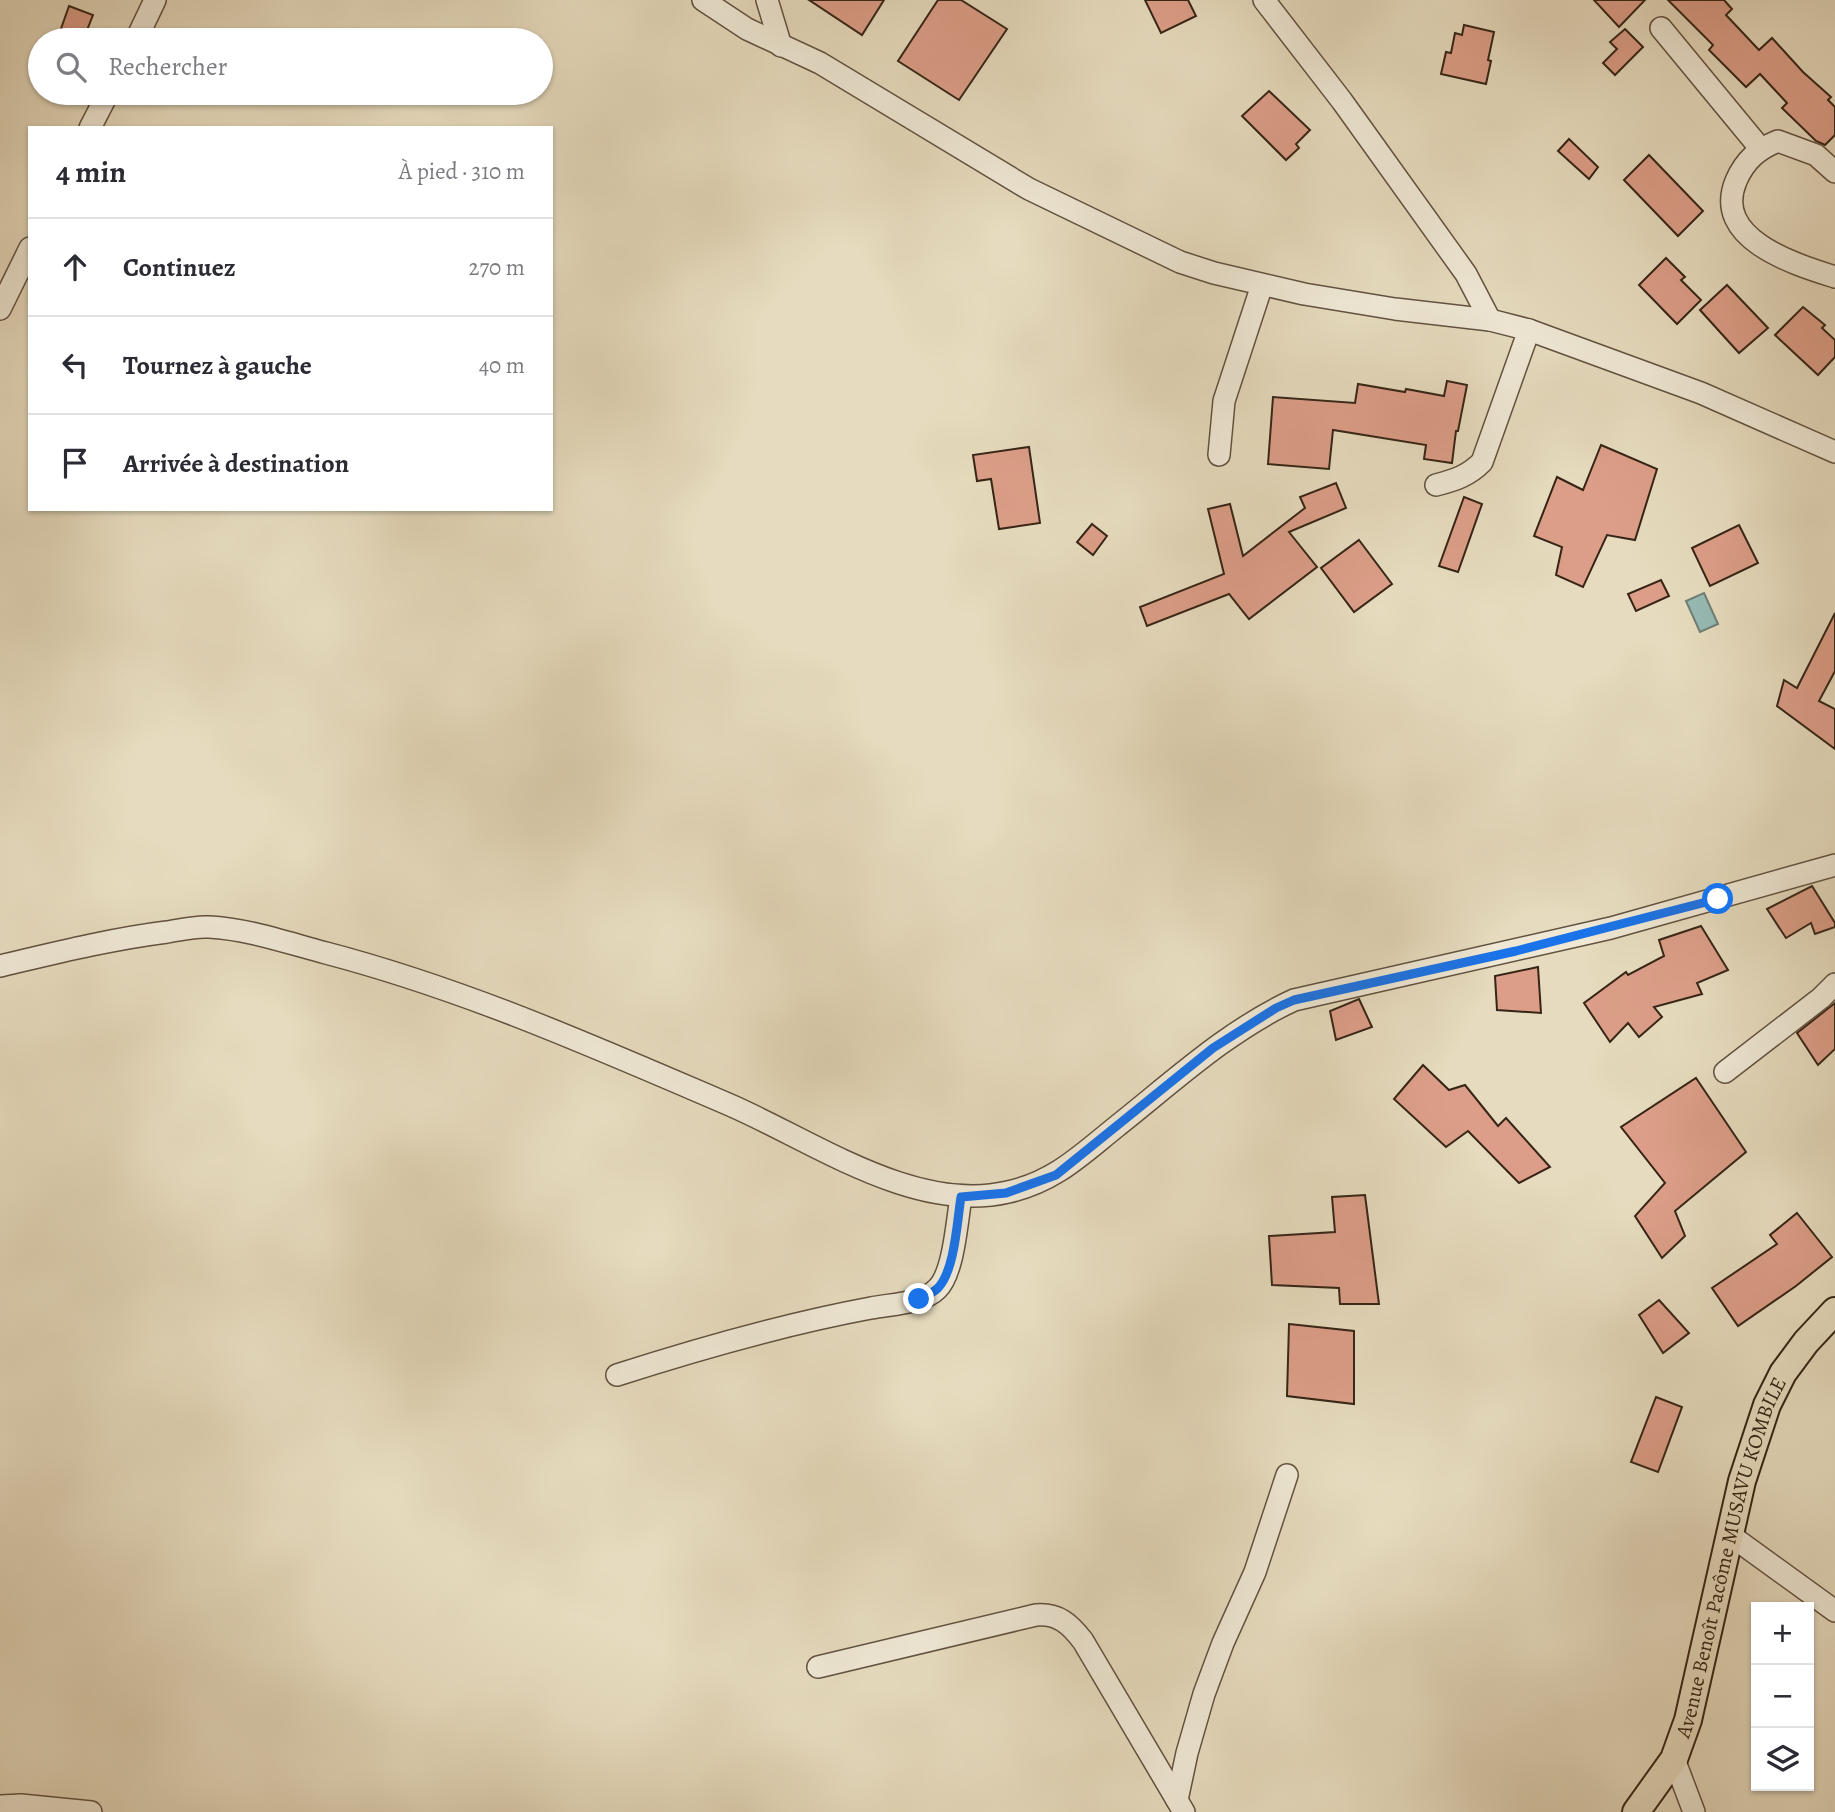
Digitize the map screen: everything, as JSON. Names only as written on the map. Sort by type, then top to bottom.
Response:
[{"type":"main road","name":"Avenue Benoît Pacôme MUSAVU KOMBILE","points":[[1636,1812],[1674,1759],[1688,1720],[1742,1481],[1767,1405],[1783,1373],[1806,1342],[1835,1311]]},
{"type":"street","points":[[142,28],[155,0]]},
{"type":"street","points":[[703,0],[731,20],[820,63],[1029,190],[1180,262],[1262,285],[1395,309],[1490,320],[1529,330],[1701,393],[1835,452]]},
{"type":"street","points":[[767,0],[780,46]]},
{"type":"street","points":[[1264,0],[1357,122],[1466,274],[1490,320]]},
{"type":"street","points":[[1661,28],[1760,148]]},
{"type":"street","points":[[91,126],[102,105]]},
{"type":"street","points":[[1835,172],[1816,155],[1778,141],[1760,148],[1742,167],[1731,195],[1734,218],[1748,235],[1773,253],[1795,264],[1835,277]]},
{"type":"street","points":[[0,309],[28,252]]},
{"type":"street","points":[[1219,455],[1224,401],[1262,285]]},
{"type":"street","points":[[1436,485],[1462,478],[1482,462],[1529,330]]},
{"type":"street","points":[[0,965],[146,934],[206,926],[252,933],[355,960],[460,993],[591,1045],[747,1112],[884,1179],[932,1193],[961,1197],[1006,1193],[1056,1175],[1213,1048],[1276,1008],[1294,1000],[1611,928],[1835,865]]},
{"type":"street","points":[[1725,1072],[1821,998],[1835,984]]},
{"type":"street","points":[[617,1375],[724,1342],[863,1309],[919,1299],[936,1290],[945,1278],[961,1197]]},
{"type":"street","points":[[1180,1806],[1187,1753],[1204,1694],[1223,1643],[1255,1573],[1287,1475]]},
{"type":"street","points":[[1730,1535],[1835,1611]]},
{"type":"street","points":[[818,1667],[1036,1615],[1049,1614],[1060,1618],[1073,1628],[1083,1641],[1180,1806]]},
{"type":"street","points":[[1674,1759],[1694,1812]]},
{"type":"street","points":[[0,1806],[21,1805],[91,1812]]},
{"type":"water","points":[[1704,593],[1718,624],[1700,632],[1686,601]]},
{"type":"building","points":[[809,0],[884,0],[862,35]]},
{"type":"building","points":[[938,0],[961,0],[1007,29],[959,100],[898,61]]},
{"type":"building","points":[[1145,0],[1188,0],[1196,16],[1161,33]]},
{"type":"building","points":[[1594,0],[1645,0],[1619,27]]},
{"type":"building","points":[[1668,0],[1724,0],[1732,9],[1726,15],[1759,50],[1772,38],[1803,72],[1831,97],[1828,100],[1835,107],[1835,135],[1825,145],[1816,141],[1782,108],[1787,103],[1760,74],[1746,87],[1709,50],[1713,45]]},
{"type":"building","points":[[69,6],[93,15],[88,28],[61,28]]},
{"type":"building","points":[[1464,25],[1494,32],[1486,84],[1441,74],[1446,52],[1451,53],[1455,33],[1462,35]]},
{"type":"building","points":[[1625,29],[1643,47],[1615,75],[1603,63],[1617,49],[1610,42]]},
{"type":"building","points":[[1269,91],[1310,130],[1296,144],[1299,148],[1286,160],[1242,116]]},
{"type":"building","points":[[1569,139],[1598,167],[1589,179],[1558,151]]},
{"type":"building","points":[[1649,155],[1703,211],[1678,236],[1624,180]]},
{"type":"building","points":[[1666,258],[1685,277],[1681,280],[1701,300],[1677,324],[1639,285]]},
{"type":"building","points":[[1727,285],[1768,328],[1739,353],[1700,310]]},
{"type":"building","points":[[1803,307],[1825,325],[1822,328],[1835,340],[1835,357],[1818,375],[1775,335]]},
{"type":"building","points":[[1447,381],[1467,385],[1456,431],[1452,463],[1424,459],[1426,445],[1333,430],[1329,469],[1268,464],[1273,397],[1355,403],[1358,384],[1444,396]]},
{"type":"building","points":[[1601,445],[1657,469],[1635,540],[1607,535],[1583,587],[1556,575],[1562,547],[1534,536],[1557,477],[1583,490]]},
{"type":"building","points":[[1029,447],[1040,523],[999,529],[991,479],[977,481],[973,455]]},
{"type":"building","points":[[1336,483],[1346,508],[1289,532],[1317,567],[1249,619],[1229,594],[1147,626],[1140,607],[1224,574],[1208,509],[1230,504],[1243,556],[1305,508],[1300,497]]},
{"type":"building","points":[[1464,497],[1482,504],[1458,572],[1439,566]]},
{"type":"building","points":[[1092,524],[1107,536],[1093,555],[1077,542]]},
{"type":"building","points":[[1739,525],[1758,563],[1710,586],[1692,548]]},
{"type":"building","points":[[1359,540],[1392,584],[1354,612],[1321,568]]},
{"type":"building","points":[[1661,580],[1669,596],[1636,611],[1628,594]]},
{"type":"building","points":[[1835,613],[1835,671],[1819,701],[1835,709],[1835,749],[1777,706],[1784,680],[1797,688]]},
{"type":"building","points":[[1812,886],[1835,927],[1815,934],[1811,923],[1786,938],[1767,909]]},
{"type":"building","points":[[1701,926],[1728,970],[1697,983],[1702,994],[1654,1007],[1662,1017],[1639,1037],[1628,1023],[1610,1042],[1584,1003],[1626,972],[1628,975],[1664,956],[1659,940]]},
{"type":"building","points":[[1538,967],[1541,1013],[1497,1010],[1495,976]]},
{"type":"building","points":[[1359,999],[1372,1027],[1336,1040],[1330,1011]]},
{"type":"building","points":[[1835,1003],[1835,1049],[1818,1065],[1797,1033]]},
{"type":"building","points":[[1423,1065],[1449,1090],[1465,1085],[1498,1126],[1506,1118],[1550,1167],[1519,1183],[1468,1131],[1446,1147],[1394,1099]]},
{"type":"building","points":[[1696,1078],[1746,1152],[1675,1211],[1685,1236],[1662,1258],[1635,1216],[1665,1183],[1621,1127]]},
{"type":"building","points":[[1365,1195],[1379,1304],[1340,1304],[1339,1288],[1272,1285],[1269,1236],[1335,1232],[1332,1197]]},
{"type":"building","points":[[1797,1213],[1832,1257],[1738,1326],[1712,1288],[1777,1244],[1770,1235]]},
{"type":"building","points":[[1659,1300],[1689,1333],[1663,1353],[1639,1315]]},
{"type":"building","points":[[1289,1324],[1354,1331],[1354,1404],[1287,1396]]},
{"type":"building","points":[[1656,1397],[1682,1407],[1658,1472],[1631,1462]]},
{"type":"route","points":[[919,1299],[936,1290],[945,1278],[961,1197],[1006,1193],[1056,1175],[1213,1048],[1276,1008],[1294,1000],[1329,991],[1516,951],[1718,899]]}]
